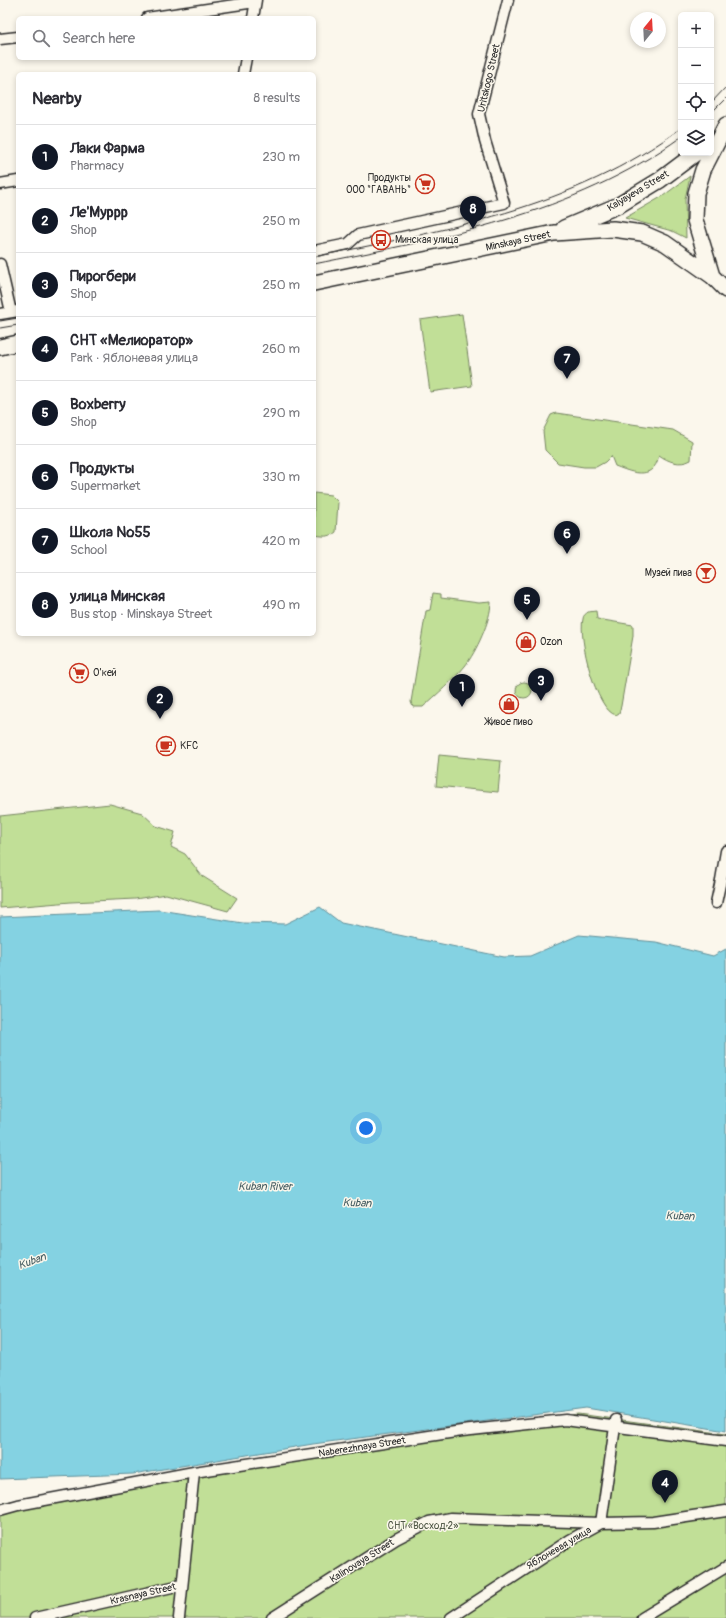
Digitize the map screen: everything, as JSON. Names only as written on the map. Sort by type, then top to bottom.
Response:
[{"type":"main road","points":[[714,136],[726,125]]},
{"type":"main road","points":[[726,125],[702,170],[696,193],[695,220],[712,276],[726,290]]},
{"type":"main road","name":"Kalyayeva Street","points":[[554,233],[619,205],[660,180],[692,156]]},
{"type":"main road","name":"Minskaya Street","points":[[316,283],[554,233],[613,229],[642,233],[665,242],[712,276]]},
{"type":"main road","points":[[0,347],[16,343]]},
{"type":"street","name":"Uritskogo Street","points":[[316,251],[348,244],[358,234],[504,203],[485,141],[479,114],[508,0]]},
{"type":"street","points":[[160,16],[256,1],[253,16]]},
{"type":"street","points":[[0,39],[16,37]]},
{"type":"street","points":[[243,72],[246,60]]},
{"type":"street","points":[[0,184],[16,181]]},
{"type":"street","points":[[0,264],[15,311],[0,314]]},
{"type":"street","points":[[716,903],[722,880],[726,851]]},
{"type":"street","name":"Naberezhnaya Street","points":[[0,1510],[18,1505],[194,1472],[462,1431],[565,1420],[615,1423],[726,1440]]},
{"type":"street","name":"Яблоневая улица","points":[[451,1618],[570,1540],[602,1523],[615,1423]]},
{"type":"street","name":"Krasnaya Street","points":[[179,1618],[194,1472]]},
{"type":"street","name":"Kalinovaya Street","points":[[272,1618],[396,1539],[428,1522],[451,1518],[602,1523],[653,1522],[726,1511]]},
{"type":"street","points":[[642,1618],[726,1567]]},
{"type":"street","name":"Krasnaya Street","points":[[35,1618],[182,1585]]},
{"type":"green space","points":[[690,176],[685,199],[686,238],[672,231],[625,218],[663,196]]},
{"type":"green space","points":[[462,314],[472,386],[430,392],[420,320]]},
{"type":"green space","points":[[556,413],[673,430],[692,441],[691,460],[679,463],[667,460],[659,455],[657,463],[650,471],[641,473],[615,466],[611,456],[605,462],[596,467],[584,467],[558,463],[545,450],[543,431],[551,415]]},
{"type":"green space","points":[[316,493],[331,495],[338,502],[336,532],[325,536],[316,535]]},
{"type":"green space","points":[[433,593],[441,594],[441,598],[479,603],[491,602],[490,609],[482,636],[474,653],[465,666],[423,707],[413,707],[411,702],[426,611],[430,610]]},
{"type":"green space","points":[[596,611],[597,619],[633,625],[633,636],[621,706],[619,713],[616,715],[609,710],[602,701],[595,688],[583,641],[583,618],[588,612]]},
{"type":"green space","points":[[524,682],[530,684],[532,690],[530,696],[524,698],[518,696],[516,690],[518,684]]},
{"type":"green space","points":[[439,755],[501,761],[498,792],[436,786]]},
{"type":"green space","points":[[110,804],[142,813],[156,826],[175,832],[171,847],[185,854],[202,876],[237,898],[228,911],[166,894],[135,899],[71,902],[0,908],[0,816]]},
{"type":"green space","name":"СНТ «Восход 2»","points":[[578,1414],[726,1434],[726,1618],[0,1618],[0,1503],[206,1465],[380,1439]]},
{"type":"water","name":"Kuban River","points":[[320,907],[341,923],[504,957],[530,956],[579,935],[656,942],[713,956],[726,949],[726,1431],[586,1408],[313,1444],[133,1474],[0,1479],[0,917],[159,910],[243,923],[285,924]]},
{"type":"tram line","points":[[714,100],[726,87]]},
{"type":"tram line","points":[[714,110],[726,98]]},
{"type":"tram line","points":[[316,257],[458,226],[505,213],[552,197],[597,178],[640,155],[678,130]]},
{"type":"tram line","points":[[316,264],[458,233],[551,205],[596,186],[639,164],[678,139]]},
{"type":"tram line","points":[[0,321],[16,318]]},
{"type":"tram line","points":[[0,328],[16,325]]},
{"type":"place","name":"Продукты ООО \"ГАВАНЬ\"","points":[[425,184]]},
{"type":"place","name":"улица Минская","points":[[473,229]]},
{"type":"place","name":"Минская улица","points":[[381,240]]},
{"type":"place","name":"Школа №55","points":[[567,379]]},
{"type":"place","name":"Продукты","points":[[567,554]]},
{"type":"place","name":"Музей пива","points":[[706,573]]},
{"type":"place","name":"Boxberry","points":[[527,620]]},
{"type":"place","name":"Ozon","points":[[526,642]]},
{"type":"place","name":"О’кей","points":[[79,673]]},
{"type":"place","name":"Пирогбери","points":[[541,701]]},
{"type":"place","name":"Живое пиво","points":[[509,704]]},
{"type":"place","name":"Лаки Фарма","points":[[462,707]]},
{"type":"place","name":"Ле'Муррр","points":[[160,719]]},
{"type":"place","name":"KFC","points":[[166,746]]},
{"type":"place","name":"СНТ «Мелиоратор»","points":[[665,1503]]},
{"type":"water label","name":"Kuban","points":[[357,1203]]},
{"type":"water label","name":"Kuban","points":[[680,1216]]},
{"type":"water label","name":"Kuban","points":[[32,1261]]}]
